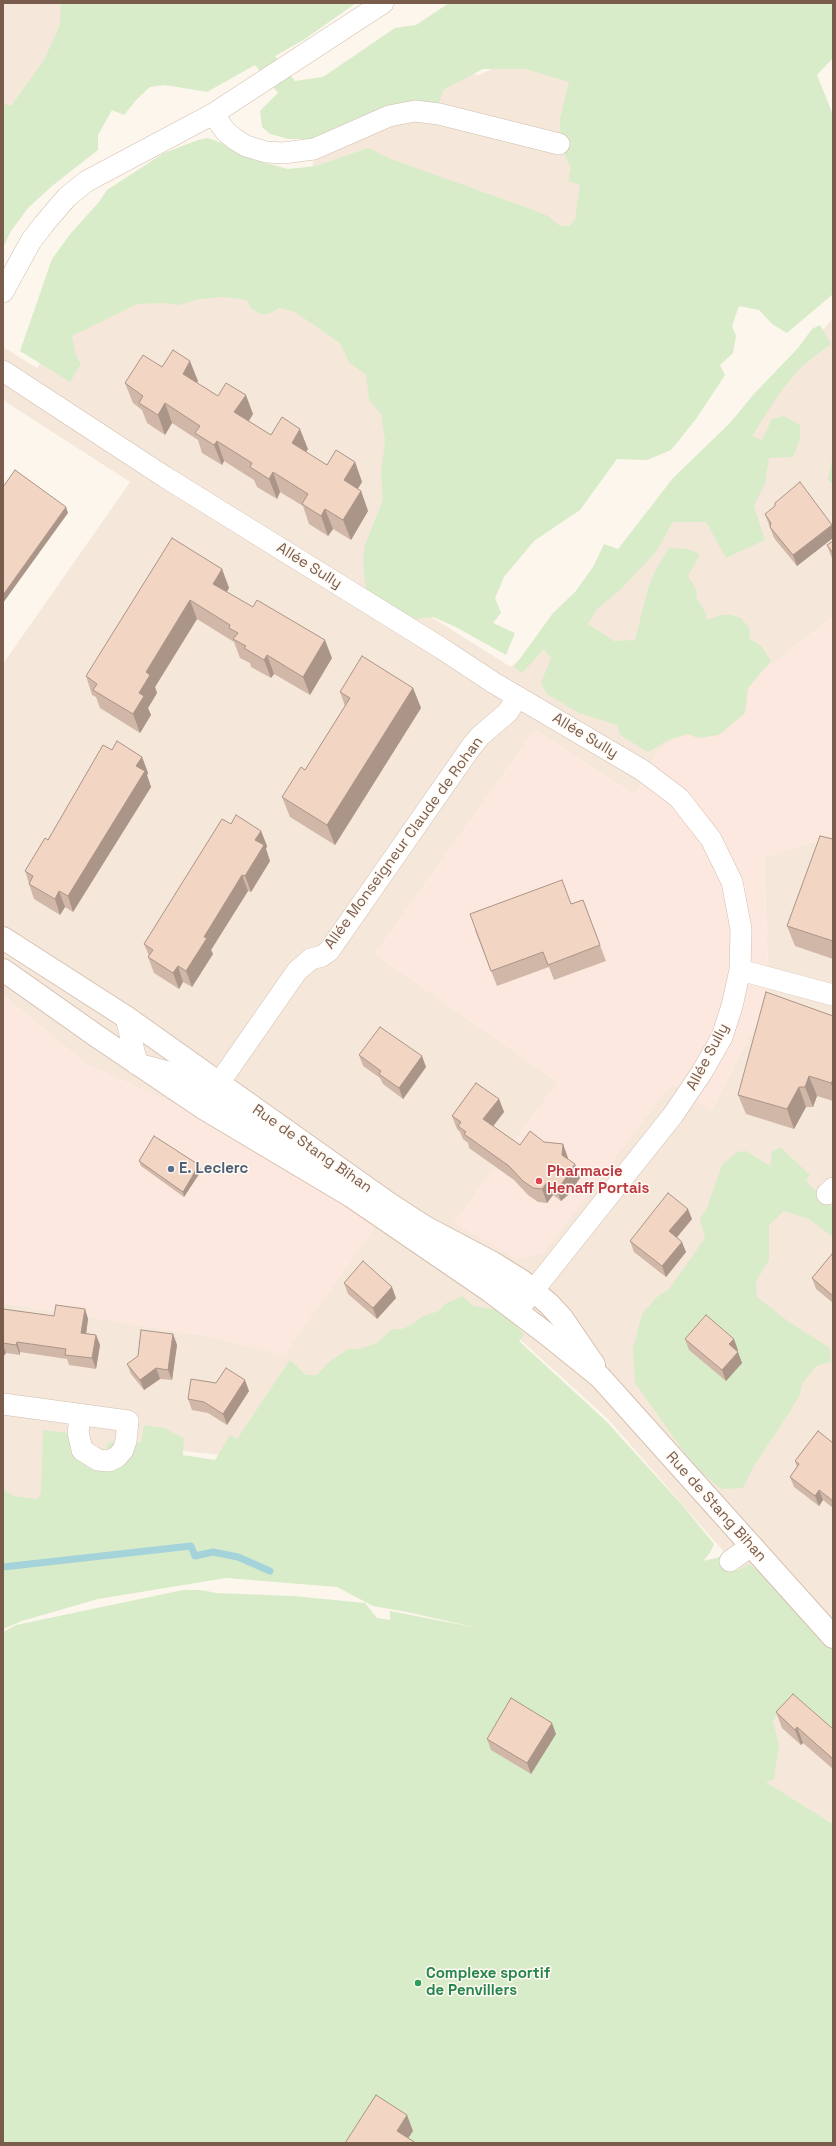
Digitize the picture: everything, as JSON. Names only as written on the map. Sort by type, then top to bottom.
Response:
[{"type":"street","points":[[3,292],[31,241],[67,197],[103,171],[213,114],[383,3]]},
{"type":"street","points":[[213,114],[226,132],[236,140],[246,146],[266,152],[283,153],[314,149],[389,116],[415,111],[439,114],[559,144]]},
{"type":"street","name":"Allée Sully","points":[[3,371],[165,476],[518,697],[642,770],[670,790],[688,808],[711,839],[732,882],[741,929],[740,970],[732,1006],[722,1037],[685,1098],[525,1300]]},
{"type":"street","name":"Allée Monseigneur Claude de Rohan","points":[[219,1083],[297,971],[311,959],[322,956],[329,951],[471,746],[480,736],[507,713],[518,697]]},
{"type":"street","name":"Rue de Stang Bihan","points":[[3,938],[126,1017],[425,1227],[502,1268],[525,1300]]},
{"type":"street","name":"Rue de Stang Bihan","points":[[3,970],[137,1064],[205,1109],[351,1196],[445,1261],[525,1300],[549,1304],[571,1330],[591,1359],[600,1377],[833,1636]]},
{"type":"street","points":[[740,970],[833,994]]},
{"type":"street","points":[[126,1017],[137,1064],[176,1074],[276,1139],[286,1142],[305,1144]]},
{"type":"street","points":[[3,1404],[80,1414]]},
{"type":"street","points":[[730,1561],[751,1546]]},
{"type":"shaded area","points":[[3,3],[108,3],[3,134]]},
{"type":"shaded area","points":[[509,61],[583,74],[587,164],[578,243],[311,171],[323,126],[431,66],[479,75]]},
{"type":"shaded area","points":[[308,293],[388,384],[401,598],[511,667],[598,585],[833,318],[833,617],[658,752],[635,795],[535,730],[375,954],[558,1082],[454,1223],[632,1134],[672,1083],[711,1111],[769,999],[764,857],[833,836],[833,1824],[670,1722],[750,1582],[608,1419],[515,1335],[220,1455],[137,1446],[3,1555],[3,1303],[207,1336],[284,1354],[276,1163],[176,1105],[86,1064],[3,995],[3,664],[130,482],[3,400],[3,347],[37,368],[73,321],[151,295]]},
{"type":"shaded area","points":[[833,617],[833,836],[764,857],[769,999],[711,1112],[672,1083],[544,1253],[529,1257],[515,1258],[454,1223],[558,1082],[375,954],[535,730],[635,795],[658,752]]},
{"type":"shaded area","points":[[3,995],[86,1064],[176,1105],[377,1224],[284,1355],[207,1336],[3,1303]]},
{"type":"green space","points":[[61,3],[356,3],[305,39],[275,56],[295,81],[323,77],[395,28],[416,25],[449,3],[833,3],[833,58],[817,75],[833,115],[833,294],[787,333],[772,324],[759,310],[739,306],[732,326],[736,336],[733,353],[720,365],[725,375],[696,419],[671,450],[647,460],[617,459],[580,510],[534,541],[504,577],[495,598],[501,613],[493,623],[515,633],[506,655],[454,626],[433,617],[415,619],[366,591],[363,561],[365,545],[383,500],[381,473],[385,440],[381,414],[369,400],[366,375],[349,362],[340,343],[295,312],[279,308],[269,314],[260,314],[251,308],[247,300],[223,297],[200,299],[179,305],[162,303],[137,304],[72,336],[76,356],[81,364],[70,382],[20,351],[52,259],[71,233],[99,202],[107,190],[164,153],[198,140],[208,138],[232,147],[262,162],[288,169],[316,166],[368,148],[391,159],[536,211],[548,216],[560,226],[569,226],[575,220],[580,185],[568,181],[571,167],[559,144],[560,119],[569,82],[526,69],[483,69],[443,90],[439,103],[393,109],[314,139],[289,139],[270,134],[262,127],[260,111],[278,93],[255,65],[207,92],[165,85],[150,87],[137,99],[124,115],[112,110],[98,135],[98,150],[52,186],[28,208],[11,231],[3,248],[3,103],[11,106],[44,60],[60,25]]},
{"type":"green space","points":[[820,325],[831,344],[801,367],[781,391],[752,436],[762,440],[772,419],[784,416],[800,425],[800,440],[793,457],[769,458],[765,483],[754,506],[765,540],[726,558],[706,522],[673,522],[655,553],[621,589],[597,609],[588,624],[614,641],[635,640],[648,588],[655,571],[669,548],[688,549],[700,554],[688,576],[696,589],[697,599],[706,613],[707,620],[721,615],[731,615],[741,618],[749,628],[750,639],[762,647],[771,661],[748,688],[745,713],[719,735],[698,738],[688,734],[668,740],[648,752],[620,735],[617,725],[579,713],[547,694],[541,683],[551,658],[544,649],[522,673],[514,667],[553,613],[575,592],[593,567],[604,544],[618,549],[673,478],[730,423],[753,395],[798,348],[812,329]]},
{"type":"green space","points":[[833,454],[833,485],[828,480]]},
{"type":"green space","points":[[780,1147],[810,1175],[806,1181],[833,1208],[833,1237],[809,1219],[784,1211],[769,1225],[769,1260],[756,1281],[757,1297],[789,1322],[830,1348],[831,1362],[816,1366],[802,1384],[800,1394],[755,1464],[743,1488],[721,1489],[694,1466],[635,1383],[633,1348],[642,1314],[656,1298],[670,1288],[705,1238],[700,1219],[707,1208],[722,1165],[737,1152],[746,1151],[770,1166],[772,1152]]},
{"type":"green space","name":"Complexe sportif de Penvillers","points":[[462,1296],[473,1306],[499,1310],[512,1320],[524,1335],[519,1341],[606,1421],[684,1507],[714,1544],[710,1553],[703,1561],[724,1556],[738,1570],[749,1564],[762,1574],[833,1646],[833,1737],[784,1707],[773,1721],[779,1745],[774,1779],[766,1782],[833,1824],[833,2143],[3,2143],[3,1632],[16,1625],[183,1590],[293,1596],[365,1603],[377,1618],[390,1620],[390,1611],[478,1628],[373,1606],[337,1587],[226,1578],[98,1599],[22,1621],[3,1629],[3,1489],[13,1496],[38,1499],[41,1493],[43,1430],[69,1433],[75,1456],[86,1466],[102,1470],[108,1442],[123,1444],[141,1442],[144,1425],[164,1428],[184,1438],[183,1455],[215,1460],[230,1435],[237,1439],[290,1360],[306,1375],[317,1375],[330,1361],[349,1349],[360,1349],[378,1342],[392,1329],[402,1329],[413,1324],[421,1317],[439,1311],[445,1304]]},
{"type":"building","points":[[173,350],[190,361],[183,374],[218,396],[226,383],[246,395],[234,412],[271,435],[282,417],[300,429],[292,443],[327,465],[336,450],[355,462],[344,480],[361,491],[343,520],[325,509],[321,516],[302,504],[308,494],[273,472],[269,479],[250,467],[252,463],[217,441],[214,445],[195,433],[200,426],[165,403],[158,415],[139,403],[143,396],[125,383],[143,355],[162,367]]},
{"type":"building","points":[[15,470],[66,507],[3,595],[3,487]]},
{"type":"building","points":[[800,482],[832,525],[793,555],[770,527],[771,523],[765,514],[775,506],[775,503]]},
{"type":"building","points":[[172,538],[222,569],[213,584],[253,607],[257,600],[325,640],[303,677],[267,655],[264,660],[244,648],[246,646],[233,639],[238,633],[229,628],[230,625],[190,600],[146,672],[150,675],[139,693],[144,696],[133,714],[93,690],[97,684],[86,676]]},
{"type":"building","points":[[833,541],[833,553],[827,545]]},
{"type":"building","points":[[362,656],[413,688],[327,825],[282,797],[301,767],[305,770],[350,698],[340,692]]},
{"type":"building","points":[[117,741],[142,757],[136,766],[145,771],[68,896],[59,891],[55,899],[29,884],[33,876],[25,871],[45,838],[48,840],[103,745],[112,750]]},
{"type":"building","points":[[236,815],[261,831],[255,840],[264,845],[245,876],[242,875],[204,937],[207,938],[186,971],[178,966],[173,973],[148,957],[153,950],[144,944],[222,819],[231,824]]},
{"type":"building","points":[[820,836],[833,839],[833,941],[787,926]]},
{"type":"building","points":[[562,880],[571,904],[583,900],[600,945],[548,965],[543,952],[491,971],[470,914]]},
{"type":"building","points":[[766,992],[833,1016],[833,1080],[831,1083],[809,1076],[805,1087],[799,1087],[787,1109],[738,1095]]},
{"type":"building","points":[[380,1027],[422,1056],[399,1088],[379,1074],[381,1071],[359,1055]]},
{"type":"building","points":[[476,1083],[499,1099],[483,1119],[520,1145],[530,1131],[544,1142],[563,1144],[562,1155],[575,1164],[563,1182],[556,1188],[548,1181],[542,1189],[533,1188],[523,1181],[509,1166],[464,1134],[466,1132],[458,1126],[461,1122],[452,1116]]},
{"type":"building","name":"E. Leclerc","points":[[154,1136],[199,1165],[183,1192],[139,1161]]},
{"type":"building","points":[[668,1193],[688,1209],[669,1231],[682,1242],[662,1266],[630,1241]]},
{"type":"building","points":[[833,1254],[833,1296],[812,1278]]},
{"type":"building","points":[[363,1261],[392,1287],[373,1308],[344,1283]]},
{"type":"building","points":[[56,1305],[85,1309],[81,1333],[96,1335],[92,1358],[65,1355],[66,1349],[17,1342],[16,1345],[3,1343],[3,1309],[54,1316]]},
{"type":"building","points":[[706,1315],[734,1339],[729,1344],[738,1352],[722,1370],[685,1339]]},
{"type":"building","points":[[141,1330],[173,1334],[168,1370],[156,1368],[140,1380],[127,1364],[138,1356]]},
{"type":"building","points":[[226,1368],[245,1380],[223,1414],[204,1402],[188,1399],[191,1379],[216,1383]]},
{"type":"building","points":[[818,1431],[833,1443],[833,1501],[819,1490],[815,1496],[790,1477],[799,1464],[795,1461]]},
{"type":"building","points":[[793,1694],[833,1729],[833,1759],[797,1727],[795,1730],[776,1712]]},
{"type":"building","points":[[511,1698],[552,1723],[527,1763],[487,1739]]},
{"type":"building","points":[[376,2095],[407,2115],[397,2131],[416,2143],[345,2143]]},
{"type":"waterway","points":[[3,1567],[191,1546],[195,1556],[213,1552],[238,1557],[270,1571]]},
{"type":"place","name":"E. Leclerc","points":[[171,1169]]},
{"type":"place","name":"Pharmacie Henaff Portais","points":[[539,1181]]},
{"type":"place","name":"Complexe sportif de Penvillers","points":[[418,1983]]}]
